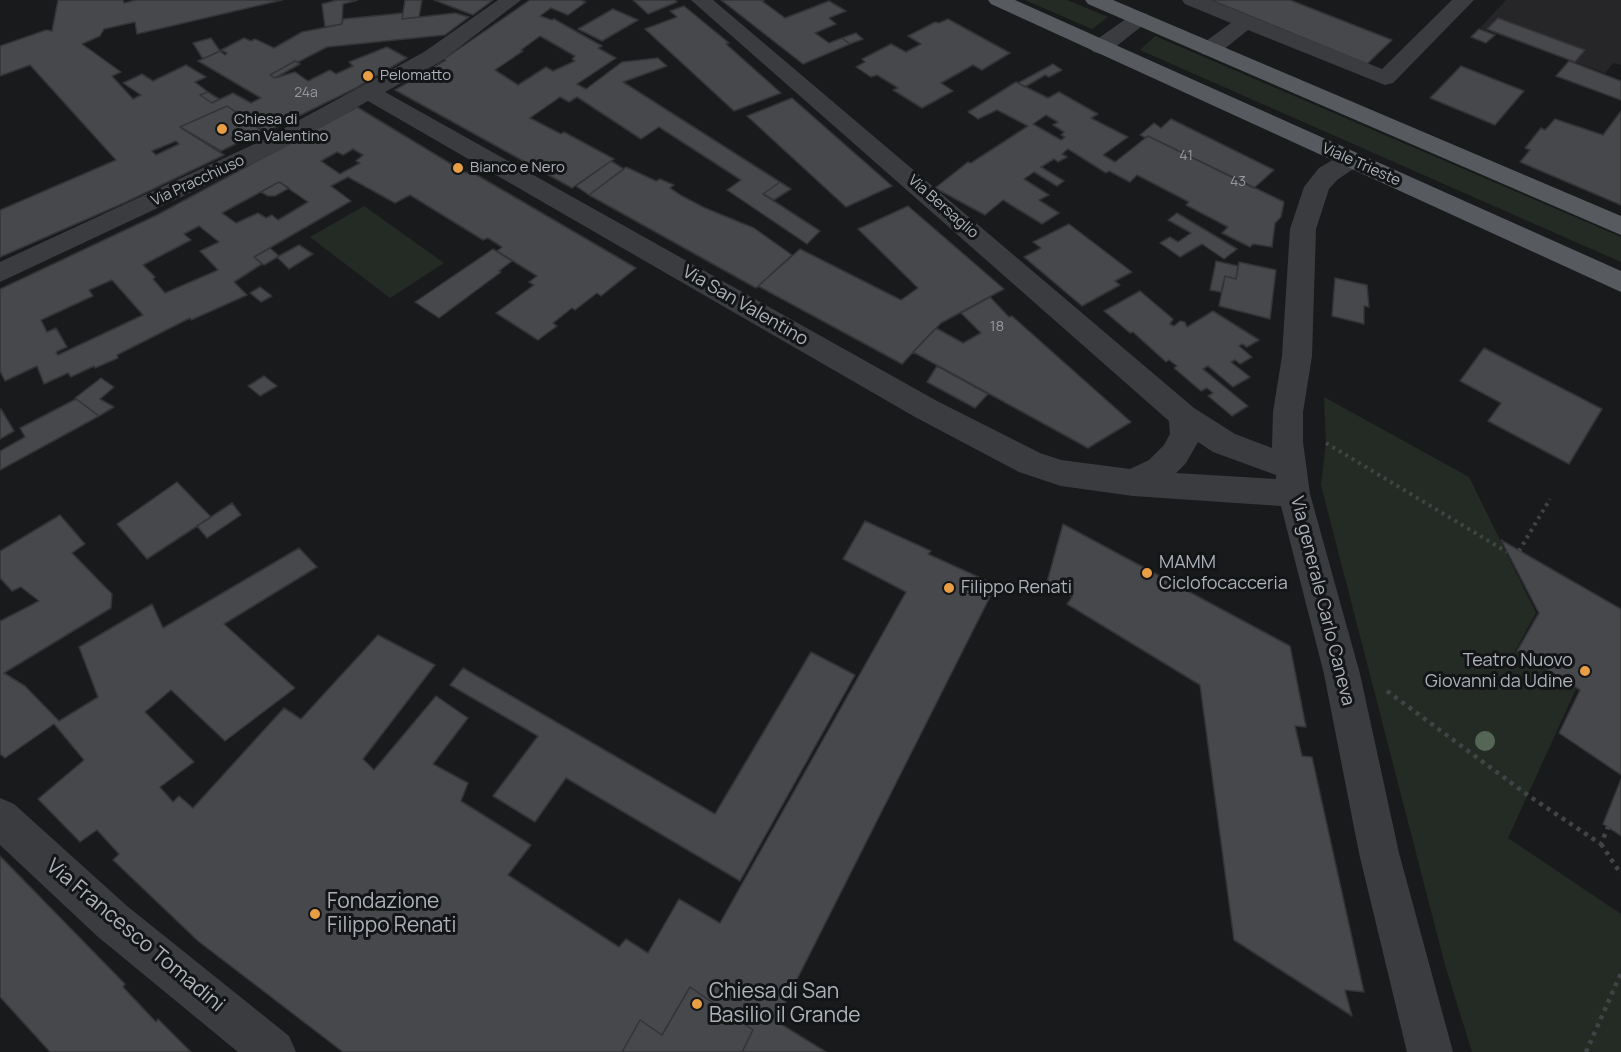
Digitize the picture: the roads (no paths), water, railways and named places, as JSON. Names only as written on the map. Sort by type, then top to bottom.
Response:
[{"type":"main road","name":"Viale Trieste","points":[[998,0],[1621,282]]},
{"type":"main road","points":[[1095,0],[1621,226]]},
{"type":"street","name":"Via Pracchiuso","points":[[0,273],[270,147],[432,57],[511,0]]},
{"type":"street","name":"Via Bersaglio","points":[[701,0],[1183,416],[1224,443],[1244,452],[1292,481]]},
{"type":"street","points":[[1192,0],[1385,78],[1464,0]]},
{"type":"street","points":[[1101,47],[1140,18]]},
{"type":"street","points":[[1210,49],[1246,22]]},
{"type":"street","name":"Via San Valentino","points":[[370,93],[926,409],[1030,463],[1061,473],[1133,483],[1292,481]]},
{"type":"street","name":"Via generale Carlo Caneva","points":[[1350,160],[1328,174],[1317,187],[1304,229],[1297,356],[1288,412],[1287,442],[1292,481],[1342,674],[1379,854],[1430,1052]]},
{"type":"street","points":[[1133,483],[1160,469],[1175,454],[1186,435],[1183,416]]},
{"type":"street","name":"Via Francesco Tomadini","points":[[0,818],[112,921],[273,1052]]},
{"type":"place","name":"Pelomatto","points":[[368,76]]},
{"type":"place","name":"Chiesa di San Valentino","points":[[222,129]]},
{"type":"place","name":"Bianco e Nero","points":[[458,168]]},
{"type":"place","name":"MAMM Ciclofocacceria","points":[[1147,573]]},
{"type":"place","name":"Filippo Renati","points":[[949,588]]},
{"type":"place","name":"Teatro Nuovo Giovanni da Udine","points":[[1585,671]]},
{"type":"place","name":"Fondazione Filippo Renati","points":[[315,914]]},
{"type":"place","name":"Chiesa di San Basilio il Grande","points":[[697,1004]]}]
